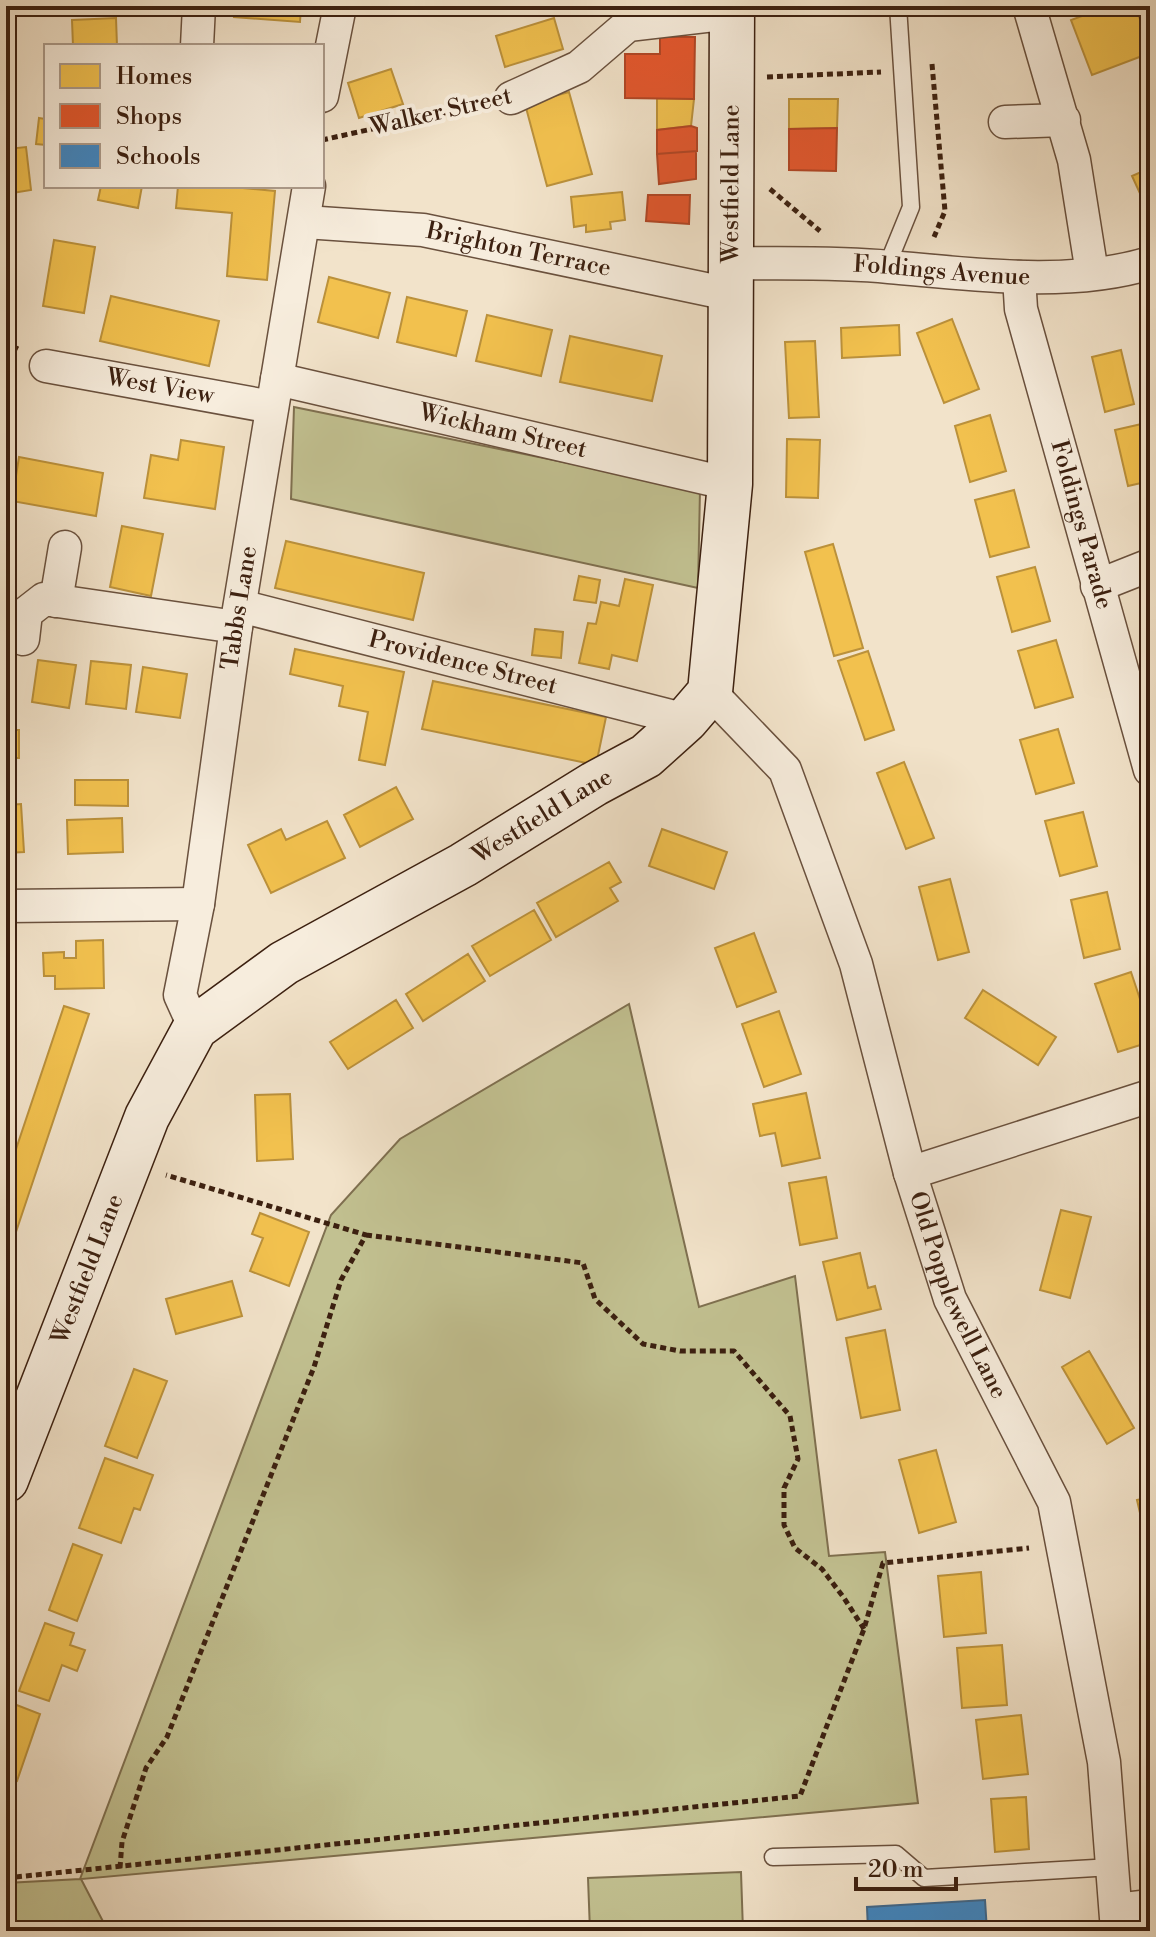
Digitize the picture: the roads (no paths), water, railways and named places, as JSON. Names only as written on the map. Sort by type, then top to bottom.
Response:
[{"type":"main road","name":"Westfield Lane","points":[[6,1480],[20,1407],[147,1117],[195,1028],[284,963],[463,865],[594,784],[646,756],[698,706],[730,484],[732,10]]},
{"type":"street","points":[[197,44],[199,6]]},
{"type":"street","points":[[325,53],[340,6]]},
{"type":"street","points":[[1029,6],[1074,160],[1092,273]]},
{"type":"street","name":"Walker Street","points":[[511,98],[579,67],[628,25],[732,10]]},
{"type":"street","points":[[1005,122],[1064,120]]},
{"type":"street","name":"Tabbs Lane","points":[[195,1028],[180,995],[198,904],[238,617],[309,188]]},
{"type":"street","name":"Brighton Terrace","points":[[305,222],[423,230],[730,278]]},
{"type":"street","name":"Foldings Avenue","points":[[730,278],[887,266],[940,273],[1019,277],[1127,270],[1150,263]]},
{"type":"street","name":"Foldings Parade","points":[[1019,277],[1021,309],[1150,770]]},
{"type":"street","name":"West View","points":[[46,366],[275,393]]},
{"type":"street","name":"Wickham Street","points":[[275,393],[730,484]]},
{"type":"street","points":[[23,639],[26,613],[50,600],[65,547]]},
{"type":"street","points":[[1097,586],[1150,565]]},
{"type":"street","name":"Providence Street","points":[[50,600],[238,617],[698,706]]},
{"type":"street","name":"Old Popplewell Lane","points":[[698,706],[785,770],[856,964],[910,1173],[950,1299],[1054,1502],[1104,1762],[1117,1920]]},
{"type":"street","points":[[6,906],[198,904]]},
{"type":"street","points":[[910,1173],[1150,1096]]},
{"type":"street","points":[[1117,1920],[1150,1906]]},
{"type":"lane","points":[[887,266],[911,207],[898,6]]},
{"type":"lane","points":[[773,1857],[896,1854],[924,1878],[1112,1867]]}]
